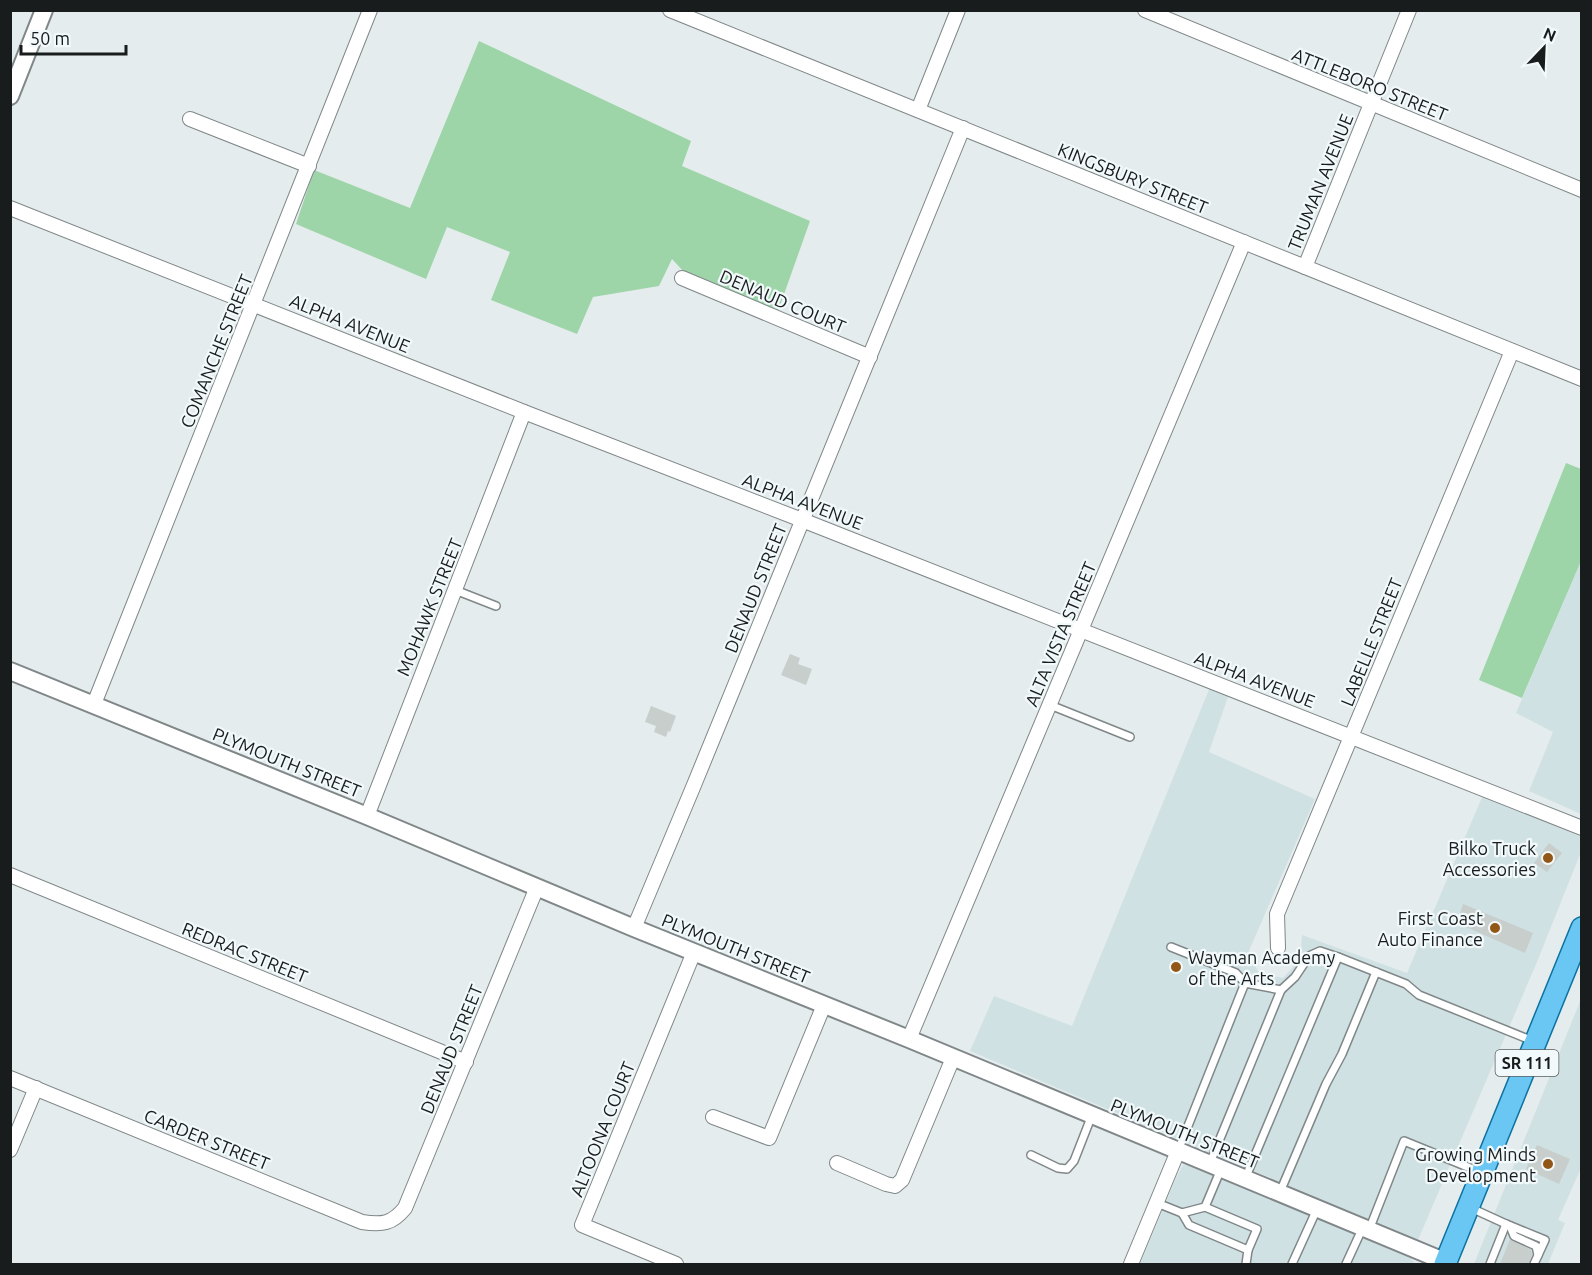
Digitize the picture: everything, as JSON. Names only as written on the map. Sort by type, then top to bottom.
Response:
[{"type":"main road","name":"SR 111","points":[[1446,1263],[1581,928]]},
{"type":"street","points":[[10,96],[44,10]]},
{"type":"street","name":"COMANCHE STREET","points":[[94,704],[370,10]]},
{"type":"street","name":"KINGSBURY STREET","points":[[670,10],[1581,379]]},
{"type":"street","points":[[918,110],[958,10]]},
{"type":"street","name":"ATTLEBORO STREET","points":[[1145,10],[1581,190]]},
{"type":"street","name":"TRUMAN AVENUE","points":[[1305,267],[1409,10]]},
{"type":"street","points":[[190,119],[309,166]]},
{"type":"street","name":"DENAUD STREET","points":[[634,928],[963,128]]},
{"type":"street","name":"ALPHA AVENUE","points":[[10,208],[1581,828]]},
{"type":"street","name":"ALTA VISTA STREET","points":[[909,1039],[1244,242]]},
{"type":"street","name":"DENAUD COURT","points":[[682,279],[870,357]]},
{"type":"street","name":"LABELLE STREET","points":[[1278,948],[1277,914],[1512,351]]},
{"type":"street","name":"MOHAWK STREET","points":[[367,816],[524,412]]},
{"type":"street","name":"PLYMOUTH STREET","points":[[10,671],[909,1039],[1446,1263]]},
{"type":"street","name":"REDRAC STREET","points":[[10,875],[466,1062]]},
{"type":"street","name":"DENAUD STREET","points":[[392,1220],[405,1208],[537,887]]},
{"type":"street","name":"ALTOONA COURT","points":[[676,1264],[582,1225],[694,952]]},
{"type":"street","points":[[713,1118],[769,1138],[824,1005]]},
{"type":"street","points":[[837,1163],[886,1184],[895,1186],[902,1180],[953,1058]]},
{"type":"street","name":"CARDER STREET","points":[[10,1078],[362,1222],[376,1224],[392,1220]]},
{"type":"street","points":[[10,1150],[36,1088]]},
{"type":"street","points":[[1131,1264],[1178,1150]]},
{"type":"lane","points":[[455,590],[496,606]]},
{"type":"lane","points":[[1050,705],[1130,737]]},
{"type":"lane","points":[[1171,947],[1236,973],[1245,983],[1281,990]]},
{"type":"lane","points":[[1205,1207],[1216,1166],[1281,990],[1295,978],[1309,956],[1320,951],[1338,957],[1406,984],[1419,995],[1535,1042]]},
{"type":"lane","points":[[1245,1179],[1338,957]]},
{"type":"lane","points":[[1279,1192],[1326,1084],[1342,1054],[1376,972]]},
{"type":"lane","points":[[1178,1150],[1245,983]]},
{"type":"lane","points":[[1031,1155],[1058,1168],[1067,1169],[1074,1161],[1092,1115]]},
{"type":"lane","points":[[1346,1264],[1366,1228],[1404,1141],[1482,1173]]},
{"type":"lane","points":[[1157,1203],[1182,1213],[1205,1207],[1257,1230],[1248,1250],[1246,1264]]},
{"type":"lane","points":[[1468,1206],[1545,1240],[1534,1264]]},
{"type":"lane","points":[[1292,1264],[1317,1208]]},
{"type":"lane","points":[[1182,1213],[1189,1225],[1248,1250]]},
{"type":"lane","points":[[1490,1264],[1508,1225]]},
{"type":"shaded area","points":[[1581,561],[1581,814],[1529,791],[1553,732],[1516,713]]},
{"type":"shaded area","name":"Wayman Academy of the Arts","points":[[1210,687],[1229,694],[1209,752],[1315,799],[1248,953],[1259,973],[1283,978],[1300,959],[1302,935],[1407,973],[1483,795],[1581,838],[1581,852],[1537,962],[1418,1240],[970,1051],[994,996],[1072,1026]]},
{"type":"shaded area","points":[[1581,999],[1581,1168],[1558,1220],[1565,1223],[1548,1264],[1474,1264]]},
{"type":"shaded area","points":[[1183,1165],[1195,1166],[1390,1246],[1414,1262],[1413,1264],[1140,1264]]},
{"type":"green space","points":[[479,41],[691,141],[682,166],[810,221],[777,314],[684,272],[672,259],[659,286],[593,297],[577,334],[491,300],[510,252],[447,227],[426,279],[296,224],[314,170],[410,208]]},
{"type":"green space","points":[[1566,463],[1581,469],[1581,561],[1522,698],[1479,680]]},
{"type":"building","points":[[790,654],[800,658],[798,664],[812,669],[806,685],[781,675]]},
{"type":"building","points":[[651,706],[676,716],[666,737],[654,732],[656,726],[645,722]]},
{"type":"building","name":"Bilko Truck Accessories","points":[[1549,843],[1562,853],[1547,872],[1534,863]]},
{"type":"building","name":"First Coast Auto Finance","points":[[1463,904],[1533,933],[1525,953],[1457,923]]},
{"type":"building","name":"Growing Minds Development","points":[[1537,1145],[1570,1159],[1559,1184],[1526,1169]]},
{"type":"building","points":[[1510,1239],[1531,1250],[1532,1255],[1528,1264],[1500,1264]]},
{"type":"place","name":"Bilko Truck Accessories","points":[[1548,858]]},
{"type":"place","name":"First Coast Auto Finance","points":[[1495,928]]},
{"type":"place","name":"Wayman Academy of the Arts","points":[[1176,967]]},
{"type":"place","name":"Growing Minds Development","points":[[1548,1164]]}]
